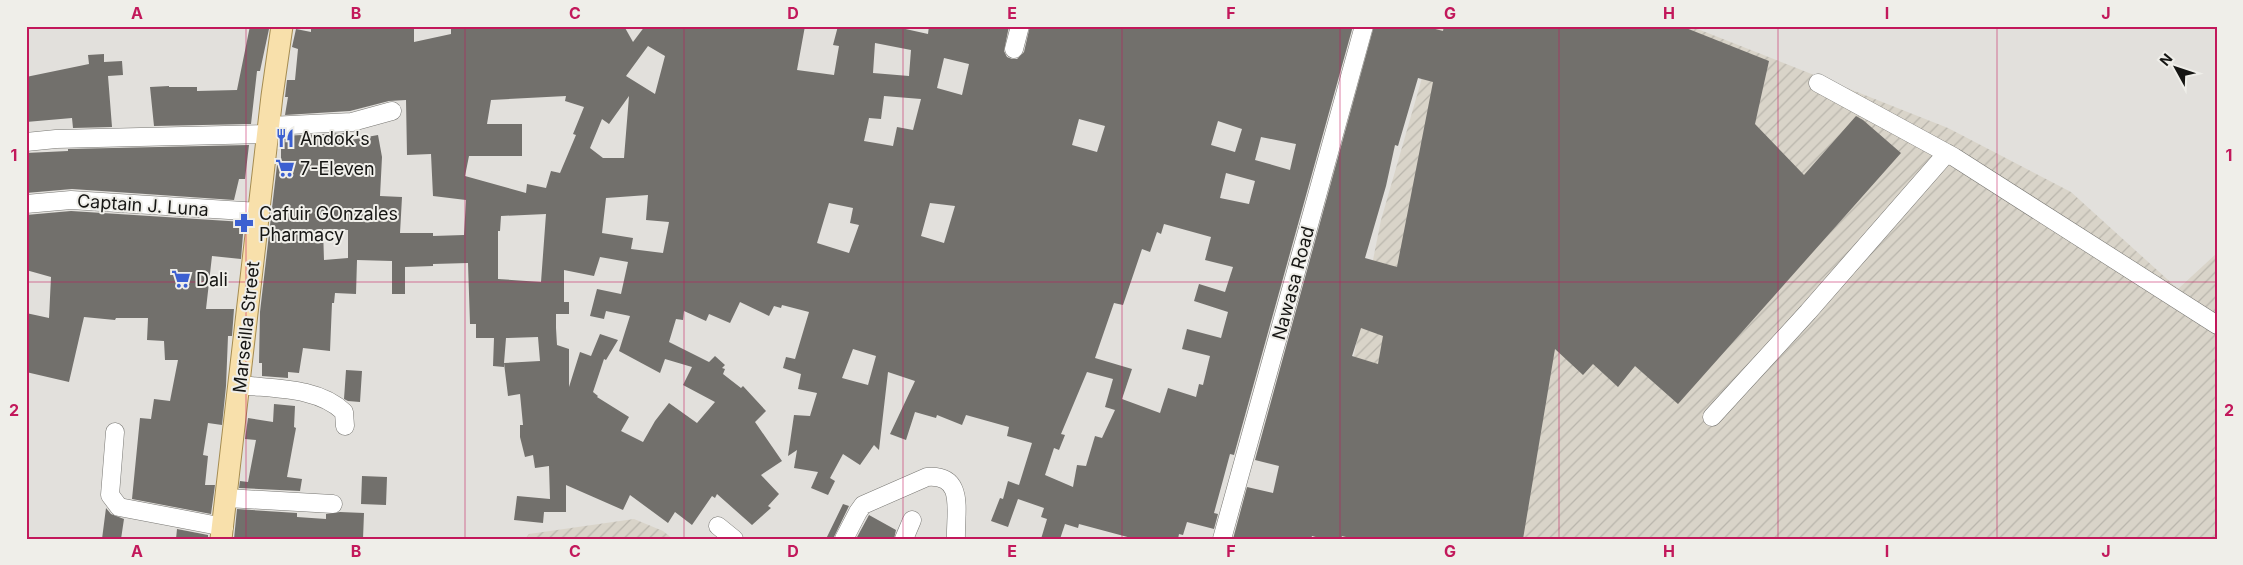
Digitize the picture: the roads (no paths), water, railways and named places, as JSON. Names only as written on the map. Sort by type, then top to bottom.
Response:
[{"type":"main road","name":"Marseilla Street","points":[[222,533],[268,130],[282,26]]},
{"type":"street","points":[[1014,49],[1020,26]]},
{"type":"street","name":"Nawasa Road","points":[[1222,539],[1364,26]]},
{"type":"street","points":[[1818,83],[1947,153],[2217,325]]},
{"type":"street","points":[[26,142],[56,138],[268,130],[352,122],[392,111]]},
{"type":"street","points":[[1712,417],[1808,312],[1947,153]]},
{"type":"street","name":"Captain J. Luna","points":[[26,204],[72,200],[259,212]]},
{"type":"street","points":[[240,385],[299,392],[324,398],[344,412],[346,426]]},
{"type":"street","points":[[115,432],[110,495],[119,507],[222,533]]},
{"type":"street","points":[[844,539],[863,505],[927,477],[932,477],[948,481],[956,490],[956,539]]},
{"type":"street","points":[[227,498],[333,504]]},
{"type":"street","points":[[904,539],[912,520]]},
{"type":"street","points":[[718,526],[734,539]]},
{"type":"place","name":"Andok's","points":[[285,138]]},
{"type":"place","name":"7-Eleven","points":[[285,168]]},
{"type":"place","name":"Cafuir GOnzales Pharmacy","points":[[244,223]]},
{"type":"place","name":"Dali","points":[[181,279]]}]
